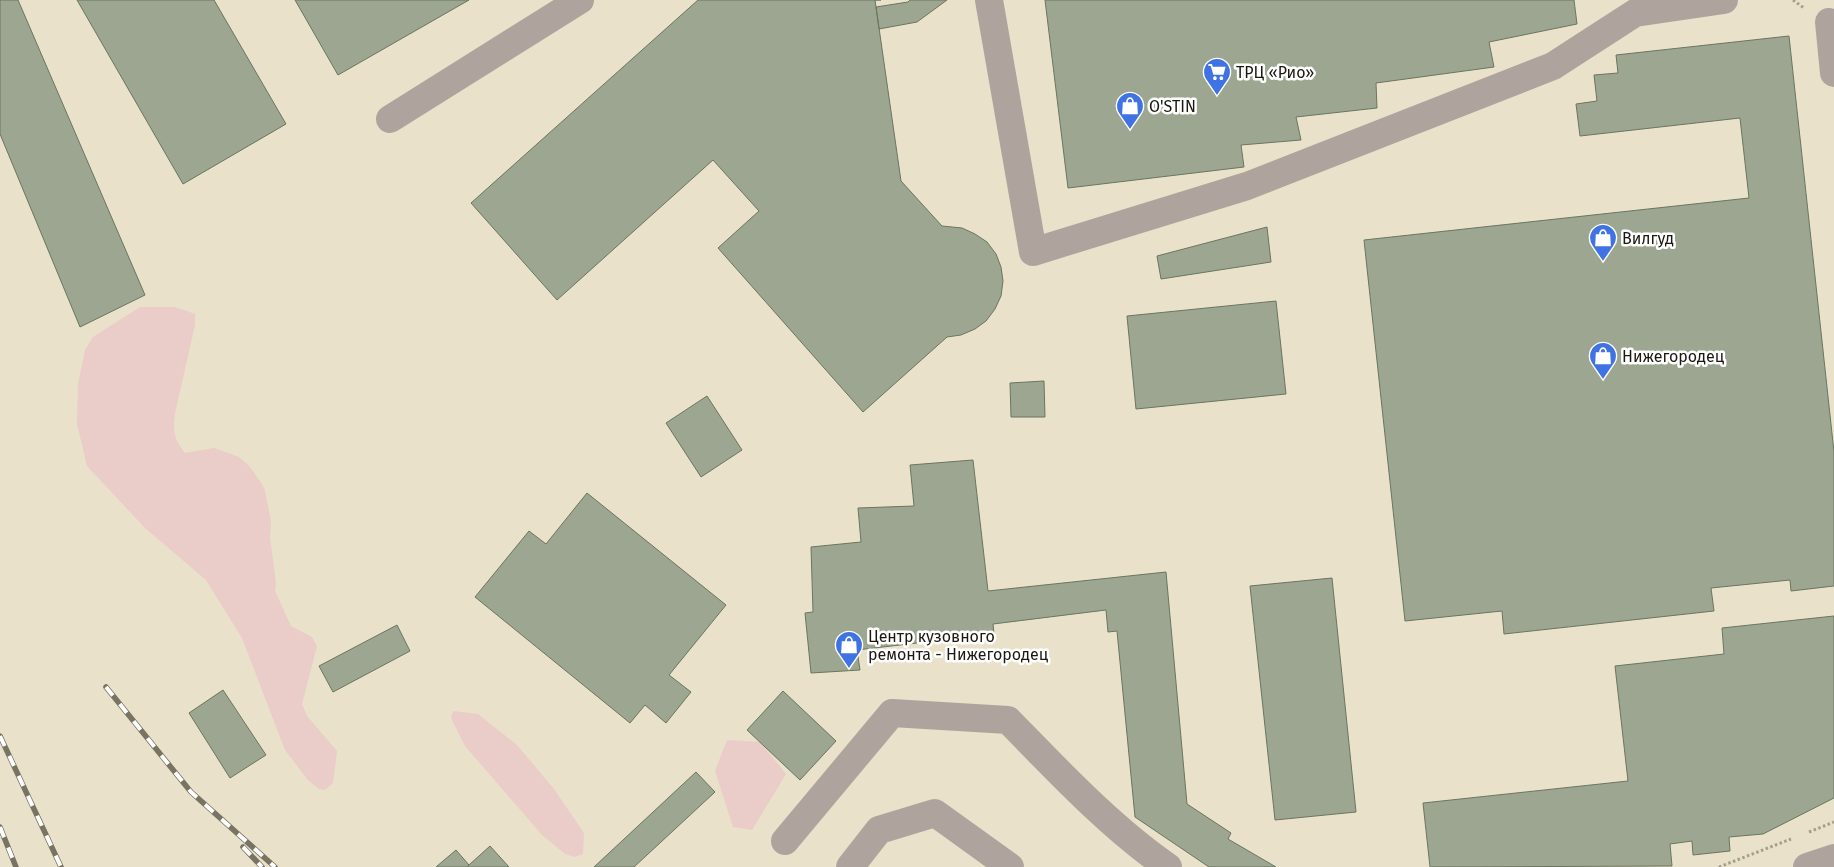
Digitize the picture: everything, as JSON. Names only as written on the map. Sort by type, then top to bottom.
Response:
[{"type":"lane","points":[[390,119],[580,0]]},
{"type":"lane","points":[[989,0],[1033,252],[1247,186],[1553,66],[1635,12],[1724,0]]},
{"type":"lane","points":[[1828,22],[1834,74]]},
{"type":"lane","points":[[784,841],[892,713],[1008,720],[1081,793],[1150,855],[1168,867]]},
{"type":"lane","points":[[850,867],[879,830],[935,813],[1010,867]]},
{"type":"path","points":[[1805,833],[1834,822]]},
{"type":"path","points":[[1719,867],[1796,837]]},
{"type":"shaded area","points":[[140,307],[175,307],[195,314],[195,325],[175,413],[175,434],[181,448],[185,453],[214,448],[239,457],[250,467],[265,491],[271,521],[270,538],[276,583],[275,591],[291,626],[312,637],[317,646],[302,704],[307,716],[337,751],[333,783],[325,790],[319,789],[308,780],[285,750],[242,638],[206,580],[145,528],[87,466],[77,424],[78,384],[85,350],[93,337]]},
{"type":"shaded area","points":[[453,711],[478,714],[517,745],[554,789],[584,833],[583,854],[575,857],[565,854],[542,835],[465,746],[451,718]]},
{"type":"shaded area","points":[[727,740],[760,742],[786,774],[752,830],[733,827],[715,771]]},
{"type":"building","points":[[0,0],[18,0],[145,295],[80,327],[0,134]]},
{"type":"building","points":[[77,0],[214,0],[286,124],[183,184]]},
{"type":"building","points":[[295,0],[469,0],[338,75]]},
{"type":"building","points":[[698,0],[875,0],[901,181],[942,226],[962,228],[975,234],[987,242],[996,254],[1001,267],[1003,281],[1001,296],[995,309],[986,321],[975,329],[961,335],[947,337],[863,412],[718,248],[759,211],[713,160],[557,300],[471,203]]},
{"type":"building","points":[[910,0],[947,0],[917,22],[879,29],[876,7],[908,2]]},
{"type":"building","name":"ТРЦ «Рио»","points":[[1045,0],[1574,0],[1577,24],[1489,42],[1494,67],[1376,83],[1377,108],[1296,117],[1301,140],[1241,145],[1244,167],[1068,188]]},
{"type":"building","name":"Нижегородец","points":[[1789,36],[1834,452],[1834,586],[1791,591],[1790,580],[1711,588],[1714,611],[1504,634],[1502,611],[1405,621],[1364,240],[1749,198],[1740,118],[1580,136],[1576,104],[1597,101],[1594,75],[1618,73],[1616,55]]},
{"type":"building","points":[[1267,227],[1271,262],[1161,279],[1157,256]]},
{"type":"building","points":[[1276,301],[1286,394],[1136,409],[1127,316]]},
{"type":"building","points":[[1044,381],[1045,417],[1011,417],[1010,383]]},
{"type":"building","points":[[707,396],[742,450],[701,477],[666,423]]},
{"type":"building","points":[[973,460],[988,591],[1166,572],[1187,804],[1231,833],[1228,839],[1276,867],[1209,867],[1135,817],[1117,631],[1108,632],[1106,610],[993,624],[994,634],[857,650],[860,670],[811,673],[805,613],[813,612],[811,547],[861,542],[858,508],[914,506],[910,465]]},
{"type":"building","points":[[587,493],[726,605],[669,675],[691,692],[666,723],[645,705],[630,723],[475,597],[529,531],[546,544]]},
{"type":"building","points":[[1332,578],[1356,812],[1275,820],[1250,586]]},
{"type":"building","points":[[1834,616],[1834,798],[1763,834],[1729,837],[1730,851],[1693,855],[1692,841],[1670,844],[1672,866],[1430,867],[1423,803],[1628,781],[1615,666],[1724,654],[1722,628]]},
{"type":"building","points":[[397,625],[410,651],[333,692],[319,666]]},
{"type":"building","points":[[223,690],[266,755],[230,778],[189,713]]},
{"type":"building","points":[[783,691],[836,741],[800,780],[747,730]]},
{"type":"building","points":[[696,772],[715,792],[634,867],[594,867]]},
{"type":"building","points":[[490,846],[509,867],[467,867],[469,865]]},
{"type":"building","points":[[456,850],[469,865],[467,867],[436,867]]},
{"type":"railway","points":[[106,687],[191,792],[275,867]]},
{"type":"railway","points":[[0,736],[61,867]]},
{"type":"railway","points":[[0,827],[16,867]]},
{"type":"railway","points":[[243,847],[262,867]]},
{"type":"place","name":"ТРЦ «Рио»","points":[[1217,96]]},
{"type":"place","name":"O'STIN","points":[[1130,130]]},
{"type":"place","name":"Вилгуд","points":[[1603,262]]},
{"type":"place","name":"Нижегородец","points":[[1603,380]]},
{"type":"place","name":"Центр кузовного ремонта - Нижегородец","points":[[849,669]]}]
